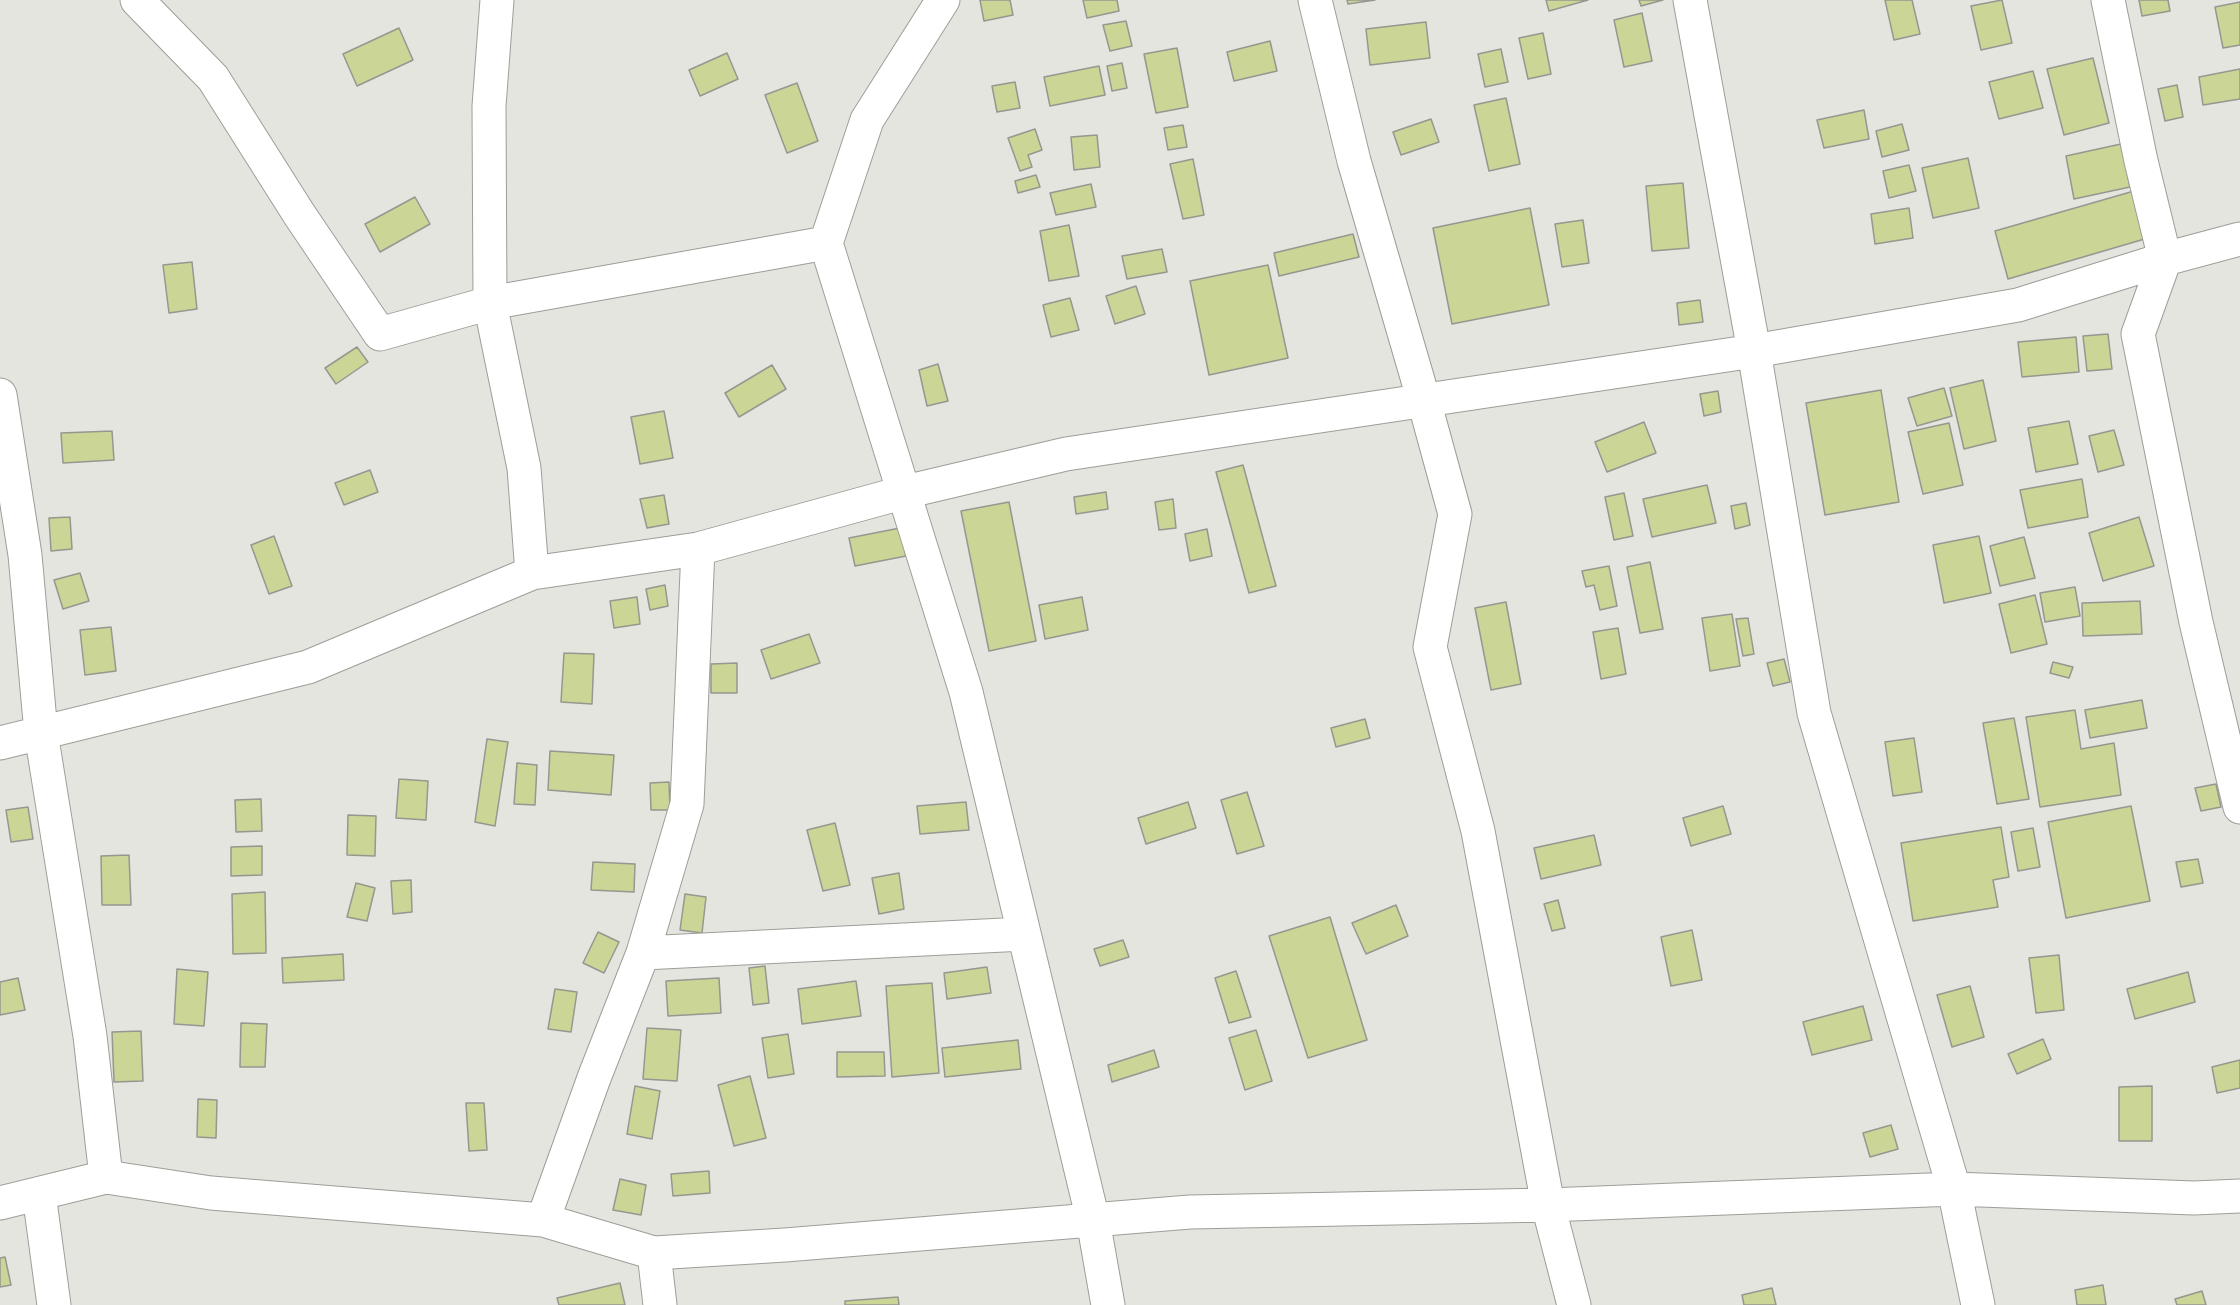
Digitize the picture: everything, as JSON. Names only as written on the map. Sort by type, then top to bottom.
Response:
[{"type":"street","points":[[137,0],[213,78],[299,214],[380,334],[490,303],[826,243]]},
{"type":"street","points":[[497,0],[489,106],[490,303],[524,468],[532,573]]},
{"type":"street","points":[[943,0],[867,120],[826,243],[966,692],[1094,1220],[1108,1305]]},
{"type":"street","points":[[1316,0],[1354,161],[1455,514],[1430,647],[1478,831],[1548,1205],[1574,1305]]},
{"type":"street","points":[[1690,0],[1754,351],[1814,713],[1954,1189],[1978,1305]]},
{"type":"street","points":[[2108,0],[2164,259],[2138,334],[2196,622],[2240,807]]},
{"type":"street","points":[[0,743],[308,667],[532,573],[698,549],[905,492],[1066,454],[1754,351],[2018,305],[2164,259],[2240,239]]},
{"type":"street","points":[[0,395],[25,555],[41,733],[90,1035],[106,1177]]},
{"type":"street","points":[[543,1220],[594,1078],[643,953],[687,804],[698,549]]},
{"type":"street","points":[[643,953],[1024,934]]},
{"type":"street","points":[[0,1203],[106,1177],[211,1193],[543,1220],[654,1253],[785,1245],[1190,1212],[1548,1205],[1954,1189],[2194,1198],[2240,1196]]},
{"type":"street","points":[[39,1194],[54,1305]]},
{"type":"street","points":[[654,1253],[660,1305]]},
{"type":"building","points":[[980,0],[1010,0],[1013,15],[984,21]]},
{"type":"building","points":[[1083,0],[1117,0],[1119,11],[1087,18]]},
{"type":"building","points":[[1347,0],[1375,0],[1348,4]]},
{"type":"building","points":[[1546,0],[1588,0],[1549,11]]},
{"type":"building","points":[[1639,0],[1663,0],[1641,6]]},
{"type":"building","points":[[1885,0],[1912,0],[1920,34],[1894,40]]},
{"type":"building","points":[[2002,0],[2012,43],[1981,50],[1971,6]]},
{"type":"building","points":[[2139,0],[2168,0],[2170,11],[2142,16]]},
{"type":"building","points":[[2240,2],[2240,45],[2223,48],[2215,7]]},
{"type":"building","points":[[1642,13],[1652,61],[1624,67],[1614,20]]},
{"type":"building","points":[[1126,21],[1132,46],[1110,51],[1103,25]]},
{"type":"building","points":[[1426,22],[1430,58],[1370,65],[1366,29]]},
{"type":"building","points":[[399,28],[413,60],[357,86],[343,54]]},
{"type":"building","points":[[1543,33],[1551,74],[1528,79],[1519,38]]},
{"type":"building","points":[[1270,41],[1277,71],[1234,81],[1227,52]]},
{"type":"building","points":[[1177,48],[1188,107],[1156,113],[1144,54]]},
{"type":"building","points":[[1501,49],[1508,82],[1485,87],[1478,54]]},
{"type":"building","points":[[727,53],[738,79],[700,96],[689,70]]},
{"type":"building","points":[[2093,58],[2109,123],[2064,135],[2047,69]]},
{"type":"building","points":[[1122,63],[1127,88],[1112,91],[1107,66]]},
{"type":"building","points":[[1099,66],[1105,95],[1050,106],[1044,77]]},
{"type":"building","points":[[2240,69],[2240,99],[2203,105],[2199,77]]},
{"type":"building","points":[[2033,71],[2043,108],[1999,119],[1989,82]]},
{"type":"building","points":[[1015,82],[1020,108],[997,112],[992,86]]},
{"type":"building","points":[[797,83],[818,141],[787,153],[765,95]]},
{"type":"building","points":[[2177,85],[2183,117],[2165,121],[2158,89]]},
{"type":"building","points":[[1506,98],[1520,164],[1489,171],[1474,105]]},
{"type":"building","points":[[1864,110],[1869,139],[1824,148],[1817,120]]},
{"type":"building","points":[[1431,119],[1439,142],[1401,155],[1393,132]]},
{"type":"building","points":[[1902,124],[1909,150],[1882,157],[1876,131]]},
{"type":"building","points":[[1183,125],[1187,147],[1168,150],[1164,128]]},
{"type":"building","points":[[1035,129],[1042,150],[1028,155],[1032,167],[1020,171],[1008,138]]},
{"type":"building","points":[[1097,135],[1100,167],[1074,170],[1071,137]]},
{"type":"building","points":[[2121,144],[2130,187],[2074,199],[2066,156]]},
{"type":"building","points":[[1968,158],[1979,208],[1933,218],[1922,168]]},
{"type":"building","points":[[1193,159],[1204,215],[1183,219],[1170,164]]},
{"type":"building","points":[[1909,165],[1916,191],[1889,198],[1883,171]]},
{"type":"building","points":[[1036,175],[1040,187],[1018,193],[1015,181]]},
{"type":"building","points":[[1683,183],[1689,248],[1652,251],[1646,186]]},
{"type":"building","points":[[1091,184],[1096,207],[1056,215],[1050,193]]},
{"type":"building","points":[[2134,191],[2148,238],[2008,279],[1995,231]]},
{"type":"building","points":[[415,197],[430,224],[380,252],[365,224]]},
{"type":"building","points":[[1530,208],[1549,305],[1452,324],[1433,228]]},
{"type":"building","points":[[1909,208],[1913,238],[1875,244],[1871,214]]},
{"type":"building","points":[[1583,220],[1589,263],[1562,267],[1555,224]]},
{"type":"building","points":[[1069,225],[1079,276],[1049,281],[1040,231]]},
{"type":"building","points":[[1353,234],[1359,257],[1279,276],[1274,253]]},
{"type":"building","points":[[1162,249],[1167,272],[1127,279],[1122,256]]},
{"type":"building","points":[[192,262],[197,309],[169,313],[163,265]]},
{"type":"building","points":[[1268,265],[1288,358],[1209,375],[1190,281]]},
{"type":"building","points":[[1136,286],[1145,314],[1115,324],[1106,296]]},
{"type":"building","points":[[1070,298],[1079,330],[1051,337],[1043,305]]},
{"type":"building","points":[[1700,300],[1703,322],[1679,325],[1677,303]]},
{"type":"building","points":[[2108,334],[2112,369],[2087,371],[2083,336]]},
{"type":"building","points":[[2076,337],[2079,372],[2022,377],[2018,342]]},
{"type":"building","points":[[357,347],[368,362],[336,384],[325,368]]},
{"type":"building","points":[[938,364],[948,401],[927,406],[919,370]]},
{"type":"building","points":[[772,365],[786,389],[739,417],[725,393]]},
{"type":"building","points":[[1983,380],[1996,441],[1964,449],[1950,388]]},
{"type":"building","points":[[1944,388],[1952,416],[1917,426],[1908,398]]},
{"type":"building","points":[[1881,390],[1899,502],[1825,515],[1806,403]]},
{"type":"building","points":[[1718,391],[1721,412],[1704,416],[1700,394]]},
{"type":"building","points":[[664,411],[673,458],[640,464],[631,417]]},
{"type":"building","points":[[2069,421],[2078,464],[2036,472],[2028,428]]},
{"type":"building","points":[[1644,422],[1656,453],[1607,472],[1595,442]]},
{"type":"building","points":[[1949,423],[1963,485],[1923,494],[1908,432]]},
{"type":"building","points":[[2114,430],[2124,465],[2098,472],[2089,436]]},
{"type":"building","points":[[112,431],[114,460],[63,463],[61,433]]},
{"type":"building","points":[[1243,465],[1276,586],[1249,593],[1216,472]]},
{"type":"building","points":[[370,470],[378,492],[344,505],[335,483]]},
{"type":"building","points":[[2082,479],[2088,517],[2028,528],[2020,490]]},
{"type":"building","points":[[1707,485],[1716,523],[1652,537],[1643,499]]},
{"type":"building","points":[[1106,492],[1108,509],[1076,514],[1074,497]]},
{"type":"building","points":[[1624,493],[1633,536],[1614,540],[1605,497]]},
{"type":"building","points":[[664,495],[669,524],[647,528],[640,499]]},
{"type":"building","points":[[1173,499],[1176,528],[1159,530],[1155,502]]},
{"type":"building","points":[[1009,502],[1036,641],[989,651],[961,511]]},
{"type":"building","points":[[1746,503],[1750,525],[1735,529],[1731,506]]},
{"type":"building","points":[[70,517],[72,549],[51,551],[49,518]]},
{"type":"building","points":[[2139,517],[2154,566],[2103,581],[2089,533]]},
{"type":"building","points":[[900,528],[906,556],[855,566],[849,538]]},
{"type":"building","points":[[1207,529],[1212,556],[1190,561],[1185,534]]},
{"type":"building","points":[[274,536],[292,586],[269,594],[251,545]]},
{"type":"building","points":[[1979,536],[1991,593],[1944,603],[1933,545]]},
{"type":"building","points":[[2024,537],[2035,578],[2000,586],[1990,546]]},
{"type":"building","points":[[1650,562],[1663,629],[1640,633],[1627,567]]},
{"type":"building","points":[[1609,566],[1617,606],[1600,610],[1594,585],[1586,587],[1582,571]]},
{"type":"building","points":[[80,573],[89,601],[63,609],[54,580]]},
{"type":"building","points":[[665,585],[668,606],[650,610],[646,589]]},
{"type":"building","points":[[2075,587],[2080,616],[2045,622],[2040,593]]},
{"type":"building","points":[[2035,595],[2047,644],[2011,653],[1999,604]]},
{"type":"building","points":[[637,597],[640,624],[614,628],[610,601]]},
{"type":"building","points":[[1082,597],[1088,630],[1045,639],[1039,605]]},
{"type":"building","points":[[2140,601],[2142,634],[2083,636],[2082,603]]},
{"type":"building","points":[[1506,602],[1521,684],[1491,690],[1475,608]]},
{"type":"building","points":[[1732,614],[1740,666],[1710,671],[1702,618]]},
{"type":"building","points":[[1748,618],[1754,654],[1743,656],[1736,619]]},
{"type":"building","points":[[111,627],[116,671],[85,675],[80,630]]},
{"type":"building","points":[[1618,628],[1626,674],[1601,679],[1593,632]]},
{"type":"building","points":[[809,634],[820,663],[771,679],[761,650]]},
{"type":"building","points":[[564,653],[594,654],[592,704],[561,702]]},
{"type":"building","points":[[1784,659],[1790,682],[1773,686],[1767,663]]},
{"type":"building","points":[[2053,662],[2073,667],[2069,678],[2050,673]]},
{"type":"building","points":[[737,663],[737,693],[711,693],[711,664]]},
{"type":"building","points":[[2142,700],[2147,728],[2090,738],[2085,710]]},
{"type":"building","points":[[2075,710],[2081,749],[2114,743],[2121,795],[2040,807],[2026,717]]},
{"type":"building","points":[[2014,718],[2029,799],[1997,804],[1983,723]]},
{"type":"building","points":[[1365,719],[1370,738],[1336,747],[1331,728]]},
{"type":"building","points":[[1914,738],[1922,792],[1893,796],[1885,742]]},
{"type":"building","points":[[487,739],[508,742],[495,826],[475,822]]},
{"type":"building","points":[[550,751],[614,755],[611,795],[548,790]]},
{"type":"building","points":[[517,763],[537,765],[535,805],[514,804]]},
{"type":"building","points":[[399,779],[428,781],[426,820],[396,818]]},
{"type":"building","points":[[669,782],[670,810],[651,810],[650,783]]},
{"type":"building","points":[[2216,784],[2221,807],[2201,811],[2195,788]]},
{"type":"building","points":[[1247,792],[1264,846],[1237,854],[1221,800]]},
{"type":"building","points":[[261,799],[262,831],[236,832],[235,800]]},
{"type":"building","points":[[966,802],[969,830],[920,834],[917,806]]},
{"type":"building","points":[[1188,802],[1196,828],[1146,844],[1138,818]]},
{"type":"building","points":[[1723,806],[1731,834],[1691,846],[1683,818]]},
{"type":"building","points":[[2131,806],[2150,901],[2066,918],[2048,822]]},
{"type":"building","points":[[28,807],[33,839],[11,842],[6,810]]},
{"type":"building","points":[[348,815],[376,816],[375,856],[347,855]]},
{"type":"building","points":[[835,823],[850,885],[823,891],[807,830]]},
{"type":"building","points":[[2001,827],[2009,877],[1993,880],[1998,907],[1913,921],[1901,843]]},
{"type":"building","points":[[2033,828],[2040,867],[2018,871],[2011,832]]},
{"type":"building","points":[[1594,835],[1601,865],[1541,879],[1534,848]]},
{"type":"building","points":[[262,846],[262,875],[231,876],[231,847]]},
{"type":"building","points":[[129,855],[131,905],[102,905],[101,856]]},
{"type":"building","points":[[2198,859],[2203,883],[2181,887],[2176,862]]},
{"type":"building","points":[[593,862],[635,864],[634,892],[591,890]]},
{"type":"building","points":[[899,873],[904,909],[879,914],[872,878]]},
{"type":"building","points":[[411,880],[412,912],[393,914],[391,881]]},
{"type":"building","points":[[356,883],[375,888],[367,921],[347,917]]},
{"type":"building","points":[[265,892],[266,953],[233,954],[232,894]]},
{"type":"building","points":[[685,894],[706,897],[702,933],[680,930]]},
{"type":"building","points":[[1558,900],[1565,928],[1552,931],[1544,904]]},
{"type":"building","points":[[1396,905],[1408,936],[1366,954],[1352,923]]},
{"type":"building","points":[[1330,917],[1367,1040],[1308,1058],[1269,936]]},
{"type":"building","points":[[1692,930],[1702,980],[1671,986],[1661,937]]},
{"type":"building","points":[[598,932],[619,942],[604,973],[583,963]]},
{"type":"building","points":[[1123,940],[1129,957],[1100,966],[1094,949]]},
{"type":"building","points":[[343,954],[344,980],[283,983],[282,958]]},
{"type":"building","points":[[2059,955],[2064,1010],[2036,1013],[2029,958]]},
{"type":"building","points":[[765,966],[769,1003],[753,1005],[749,968]]},
{"type":"building","points":[[987,967],[991,993],[947,999],[944,973]]},
{"type":"building","points":[[177,969],[208,972],[204,1026],[174,1024]]},
{"type":"building","points":[[1236,971],[1251,1017],[1229,1023],[1215,978]]},
{"type":"building","points":[[2188,972],[2195,1002],[2135,1019],[2127,989]]},
{"type":"building","points":[[18,978],[25,1010],[0,1015],[0,982]]},
{"type":"building","points":[[719,978],[721,1013],[668,1016],[666,981]]},
{"type":"building","points":[[856,981],[861,1016],[802,1024],[798,989]]},
{"type":"building","points":[[932,983],[939,1073],[892,1077],[886,986]]},
{"type":"building","points":[[1970,986],[1984,1037],[1952,1047],[1937,995]]},
{"type":"building","points":[[555,989],[577,992],[571,1032],[548,1029]]},
{"type":"building","points":[[1863,1006],[1872,1040],[1812,1055],[1803,1022]]},
{"type":"building","points":[[241,1023],[267,1024],[265,1067],[240,1067]]},
{"type":"building","points":[[647,1028],[681,1030],[677,1081],[643,1079]]},
{"type":"building","points":[[1256,1030],[1272,1081],[1245,1090],[1229,1038]]},
{"type":"building","points":[[141,1031],[143,1081],[114,1082],[112,1032]]},
{"type":"building","points":[[788,1034],[794,1074],[768,1078],[762,1038]]},
{"type":"building","points":[[2043,1039],[2051,1059],[2017,1074],[2008,1054]]},
{"type":"building","points":[[1018,1040],[1021,1069],[945,1077],[942,1048]]},
{"type":"building","points":[[1154,1050],[1159,1067],[1112,1082],[1108,1065]]},
{"type":"building","points":[[837,1052],[884,1052],[885,1076],[837,1077]]},
{"type":"building","points":[[2240,1060],[2240,1088],[2217,1093],[2212,1067]]},
{"type":"building","points":[[750,1076],[766,1138],[734,1146],[718,1085]]},
{"type":"building","points":[[635,1086],[660,1091],[652,1139],[627,1134]]},
{"type":"building","points":[[2152,1086],[2152,1141],[2119,1141],[2119,1087]]},
{"type":"building","points":[[198,1099],[217,1100],[216,1138],[197,1137]]},
{"type":"building","points":[[466,1103],[484,1103],[487,1150],[469,1151]]},
{"type":"building","points":[[1891,1125],[1898,1149],[1870,1157],[1863,1133]]},
{"type":"building","points":[[709,1171],[710,1193],[673,1196],[671,1174]]},
{"type":"building","points":[[620,1179],[646,1185],[641,1215],[613,1210]]},
{"type":"building","points":[[5,1257],[11,1285],[0,1287],[0,1258]]},
{"type":"building","points":[[620,1283],[625,1305],[559,1305],[557,1298]]},
{"type":"building","points":[[2103,1285],[2106,1305],[2077,1305],[2075,1290]]},
{"type":"building","points":[[1772,1288],[1776,1305],[1744,1305],[1742,1295]]},
{"type":"building","points":[[2202,1291],[2206,1305],[2177,1305],[2175,1299]]},
{"type":"building","points":[[898,1297],[899,1305],[845,1305],[845,1301]]}]
